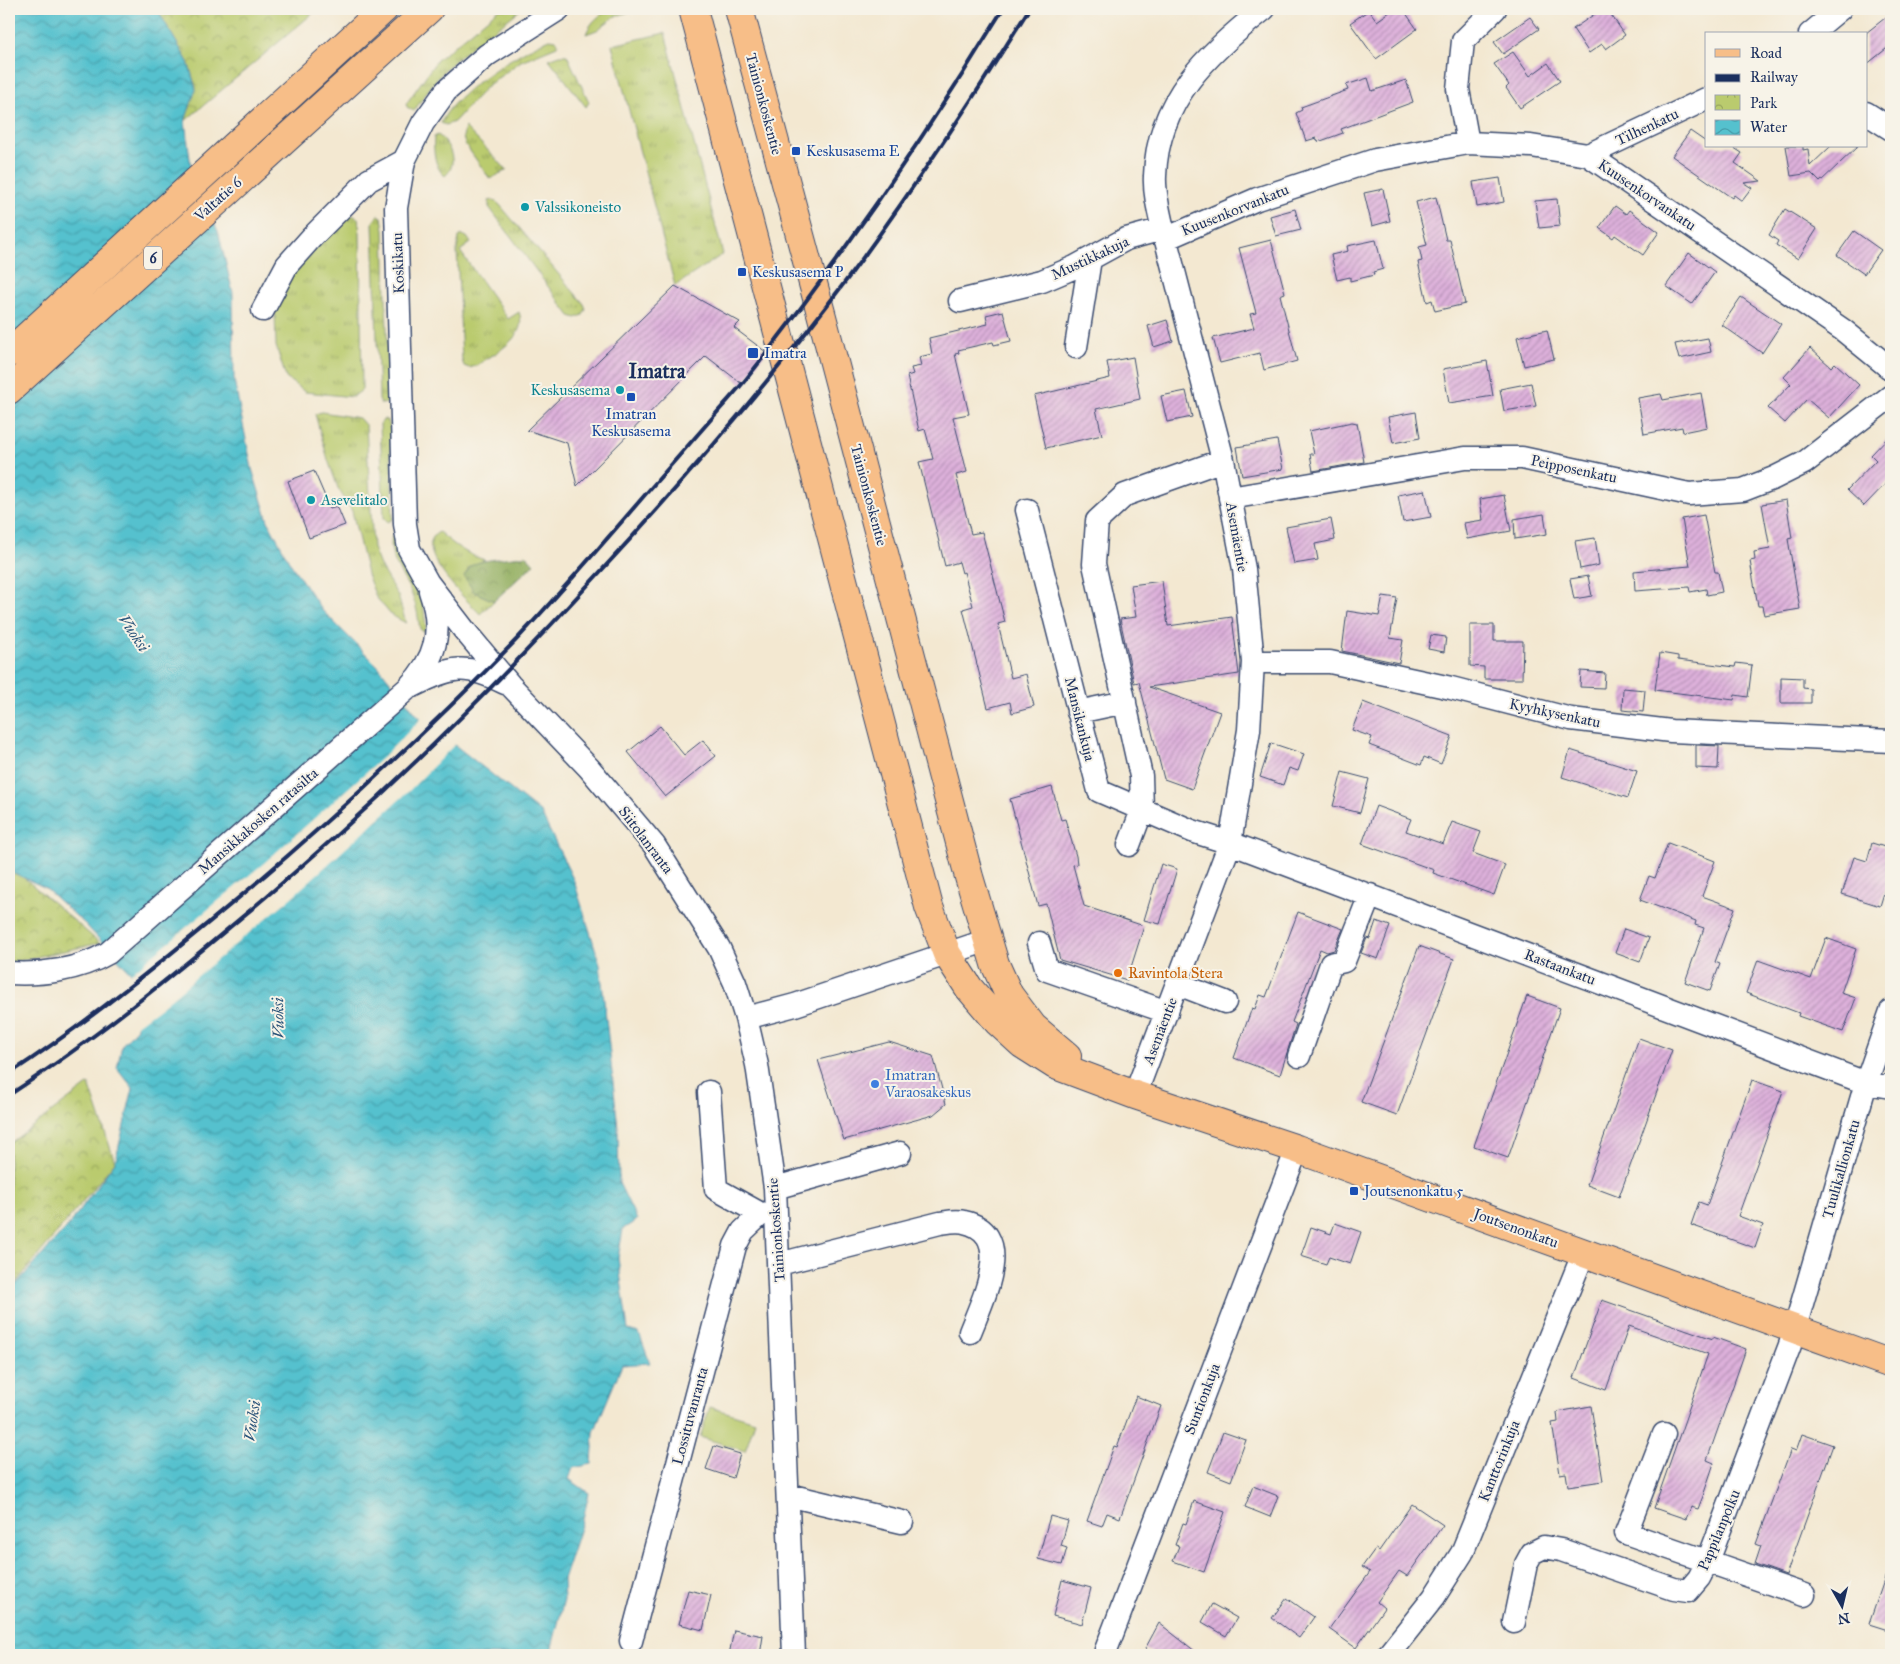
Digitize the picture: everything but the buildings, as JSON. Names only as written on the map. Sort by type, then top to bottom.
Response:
[{"type":"main road","name":"Valtatie 6","points":[[9,352],[384,9]]},
{"type":"main road","name":"Valtatie 6","points":[[9,390],[429,9]]},
{"type":"main road","points":[[693,9],[924,888],[947,954]]},
{"type":"main road","name":"Tainionkoskentie","points":[[739,9],[969,878],[988,940]]},
{"type":"main road","name":"Joutsenonkatu","points":[[988,940],[995,964],[1008,995],[1033,1027],[1063,1053],[1124,1090]]},
{"type":"main road","name":"Joutsenonkatu","points":[[947,954],[969,988],[998,1022],[1022,1044],[1054,1065],[1297,1149],[1891,1364]]},
{"type":"street","name":"Koskikatu","points":[[510,686],[464,631],[428,583],[409,549],[405,524],[396,208],[404,161],[423,123],[446,91],[487,55],[559,9]]},
{"type":"street","name":"Asemäentie","points":[[1124,1090],[1167,1012],[1230,843],[1249,730],[1253,662],[1244,568],[1223,460],[1164,234],[1155,176],[1160,143],[1168,117],[1181,92],[1203,63],[1228,38],[1264,9]]},
{"type":"street","points":[[1468,143],[1458,89],[1464,41],[1494,9]]},
{"type":"street","points":[[1812,32],[1840,9]]},
{"type":"street","name":"Tilhenkatu","points":[[1588,155],[1705,99]]},
{"type":"street","points":[[1868,114],[1891,129]]},
{"type":"street","name":"Kuusenkorvankatu","points":[[1164,234],[1257,199],[1375,160],[1468,143],[1530,146],[1588,155],[1843,330],[1891,369]]},
{"type":"street","points":[[263,310],[287,265],[312,237],[369,180],[404,161]]},
{"type":"street","name":"Mustikkakuja","points":[[960,301],[1042,281],[1090,259],[1126,239],[1164,234]]},
{"type":"street","points":[[1076,347],[1090,259]]},
{"type":"street","name":"Peipposenkatu","points":[[1230,498],[1465,458],[1522,458],[1689,494],[1743,490],[1774,478],[1804,463],[1891,396]]},
{"type":"street","points":[[1129,845],[1142,810],[1141,776],[1094,564],[1097,521],[1125,495],[1223,460]]},
{"type":"street","name":"Mansikankuja","points":[[1027,510],[1099,791],[1192,831],[1230,843]]},
{"type":"street","name":"Koskikatu","points":[[408,688],[423,672],[436,642],[436,612],[428,583]]},
{"type":"street","name":"Kyyhkysenkatu","points":[[1253,662],[1330,662],[1451,688],[1571,719],[1671,731],[1891,741]]},
{"type":"street","points":[[408,688],[431,677],[464,668],[485,673],[510,686]]},
{"type":"street","name":"Siitolanranta","points":[[510,686],[589,768],[654,846],[718,948],[735,983],[746,1018]]},
{"type":"street","name":"Mansikkakosken ratasilta","points":[[9,973],[31,974],[74,967],[100,958],[108,953],[408,688]]},
{"type":"street","points":[[1078,712],[1125,702]]},
{"type":"street","name":"Rastaankatu","points":[[1230,843],[1866,1084],[1891,1087]]},
{"type":"street","points":[[1299,1056],[1331,964],[1344,961],[1370,895]]},
{"type":"street","points":[[746,1018],[795,1005],[988,940]]},
{"type":"street","points":[[1039,943],[1047,970],[1167,1012]]},
{"type":"street","points":[[1178,984],[1225,1002]]},
{"type":"street","name":"Tuulikallionkatu","points":[[1795,1328],[1866,1084],[1891,1011]]},
{"type":"street","name":"Tainionkoskentie","points":[[746,1018],[757,1065],[775,1188],[769,1214],[779,1264],[794,1655]]},
{"type":"street","points":[[709,1092],[716,1189],[769,1214]]},
{"type":"street","name":"Suntionkuja","points":[[1106,1650],[1297,1149]]},
{"type":"street","points":[[775,1188],[900,1153]]},
{"type":"street","name":"Lossituvanranta","points":[[631,1641],[732,1256],[743,1231],[769,1214]]},
{"type":"street","points":[[779,1264],[940,1223],[964,1222],[982,1230],[992,1244],[994,1261],[987,1288],[970,1332]]},
{"type":"street","name":"Kanttorinkuja","points":[[1388,1655],[1434,1596],[1462,1553],[1584,1252]]},
{"type":"street","name":"Pappilanpolku","points":[[1514,1622],[1526,1564],[1532,1553],[1544,1547],[1561,1550],[1674,1589],[1688,1591],[1708,1561],[1756,1439],[1795,1328]]},
{"type":"street","points":[[1664,1434],[1626,1533],[1804,1596]]},
{"type":"street","points":[[788,1495],[902,1522]]},
{"type":"green space","points":[[157,9],[318,9],[185,121],[196,88],[188,62]]},
{"type":"green space","points":[[499,9],[521,9],[445,70],[414,111],[407,107],[406,104],[437,60]]},
{"type":"green space","points":[[612,9],[637,9],[614,17],[597,30],[586,34],[596,18]]},
{"type":"green space","points":[[665,33],[723,254],[675,286],[612,45]]},
{"type":"green space","points":[[550,39],[556,40],[557,46],[521,61],[487,86],[454,122],[446,125],[441,123],[448,111],[459,99],[488,74],[522,53]]},
{"type":"green space","points":[[560,55],[567,55],[589,102],[586,107],[549,59]]},
{"type":"green space","points":[[465,127],[507,170],[490,179],[465,144],[463,137]]},
{"type":"green space","points":[[438,135],[446,144],[451,154],[452,166],[445,176],[438,168],[435,158],[434,137]]},
{"type":"green space","points":[[493,200],[499,204],[584,304],[586,309],[583,315],[576,318],[570,316],[489,207],[489,201]]},
{"type":"green space","points":[[348,213],[358,218],[360,233],[362,390],[353,397],[305,392],[286,378],[276,346],[275,311],[283,284]]},
{"type":"green space","points":[[378,215],[382,217],[384,230],[389,400],[389,403],[381,404],[379,400],[373,222]]},
{"type":"green space","points":[[462,235],[467,237],[471,243],[460,251],[508,319],[519,312],[521,321],[519,330],[508,344],[476,366],[469,368],[464,366],[462,360],[457,250],[459,237]]},
{"type":"green space","points":[[322,412],[359,418],[366,426],[373,548],[381,568],[398,596],[406,623],[391,615],[376,597],[367,574],[352,511],[338,488],[328,460],[315,414]]},
{"type":"green space","points":[[384,419],[388,421],[390,427],[393,519],[388,522],[384,518],[380,424]]},
{"type":"green space","points":[[439,532],[460,549],[485,560],[472,566],[474,592],[494,601],[480,614],[454,587],[436,562],[431,550],[432,540]]},
{"type":"green space","points":[[392,536],[396,536],[407,570],[423,600],[426,628],[424,632],[420,629],[416,605],[410,590],[392,553]]},
{"type":"green space","points":[[526,555],[534,564],[494,601],[474,592],[464,576],[471,566],[475,564],[488,560]]},
{"type":"green space","points":[[9,865],[100,943],[9,963]]},
{"type":"green space","points":[[89,1084],[115,1162],[9,1291],[9,1144]]},
{"type":"green space","points":[[710,1407],[755,1421],[745,1451],[700,1437]]},
{"type":"water","name":"Vuoksi","points":[[9,9],[157,9],[188,62],[196,89],[185,121],[193,182],[218,231],[233,293],[234,380],[252,469],[268,521],[290,563],[322,610],[378,666],[418,716],[541,813],[574,881],[600,964],[618,1127],[619,1183],[637,1220],[623,1229],[618,1258],[628,1330],[639,1333],[650,1363],[622,1365],[594,1432],[592,1464],[573,1468],[569,1479],[589,1493],[583,1519],[563,1580],[564,1600],[550,1655],[9,1655],[9,1292],[69,1225],[115,1162],[133,1088],[117,1068],[122,1045],[137,1028],[131,973],[85,924],[44,887],[9,871]]},
{"type":"pier","points":[[423,717],[456,743],[409,791],[293,896],[162,1006],[134,1027],[129,975],[264,863],[382,758]]},
{"type":"railway","points":[[9,1074],[71,1031],[161,962],[248,890],[318,829],[453,704],[552,602],[739,388],[782,334],[881,197],[1003,9]]},
{"type":"railway","points":[[9,1095],[69,1054],[128,1010],[290,877],[427,751],[558,618],[696,465],[819,316],[872,245],[964,112],[1029,9]]},
{"type":"place","name":"Keskusasema E","points":[[796,151]]},
{"type":"place","name":"Valssikoneisto","points":[[525,207]]},
{"type":"place","name":"Keskusasema P","points":[[742,272]]},
{"type":"place","name":"Imatra","points":[[753,353]]},
{"type":"place","name":"Keskusasema","points":[[620,390]]},
{"type":"place","name":"Imatran Keskusasema","points":[[631,397]]},
{"type":"place","name":"Asevelitalo","points":[[311,500]]},
{"type":"place","name":"Ravintola Stera","points":[[1118,973]]},
{"type":"place","name":"Imatran Varaosakeskus","points":[[875,1084]]},
{"type":"place","name":"Joutsenonkatu 5","points":[[1354,1191]]},
{"type":"district","name":"Imatra","points":[[657,371]]}]
